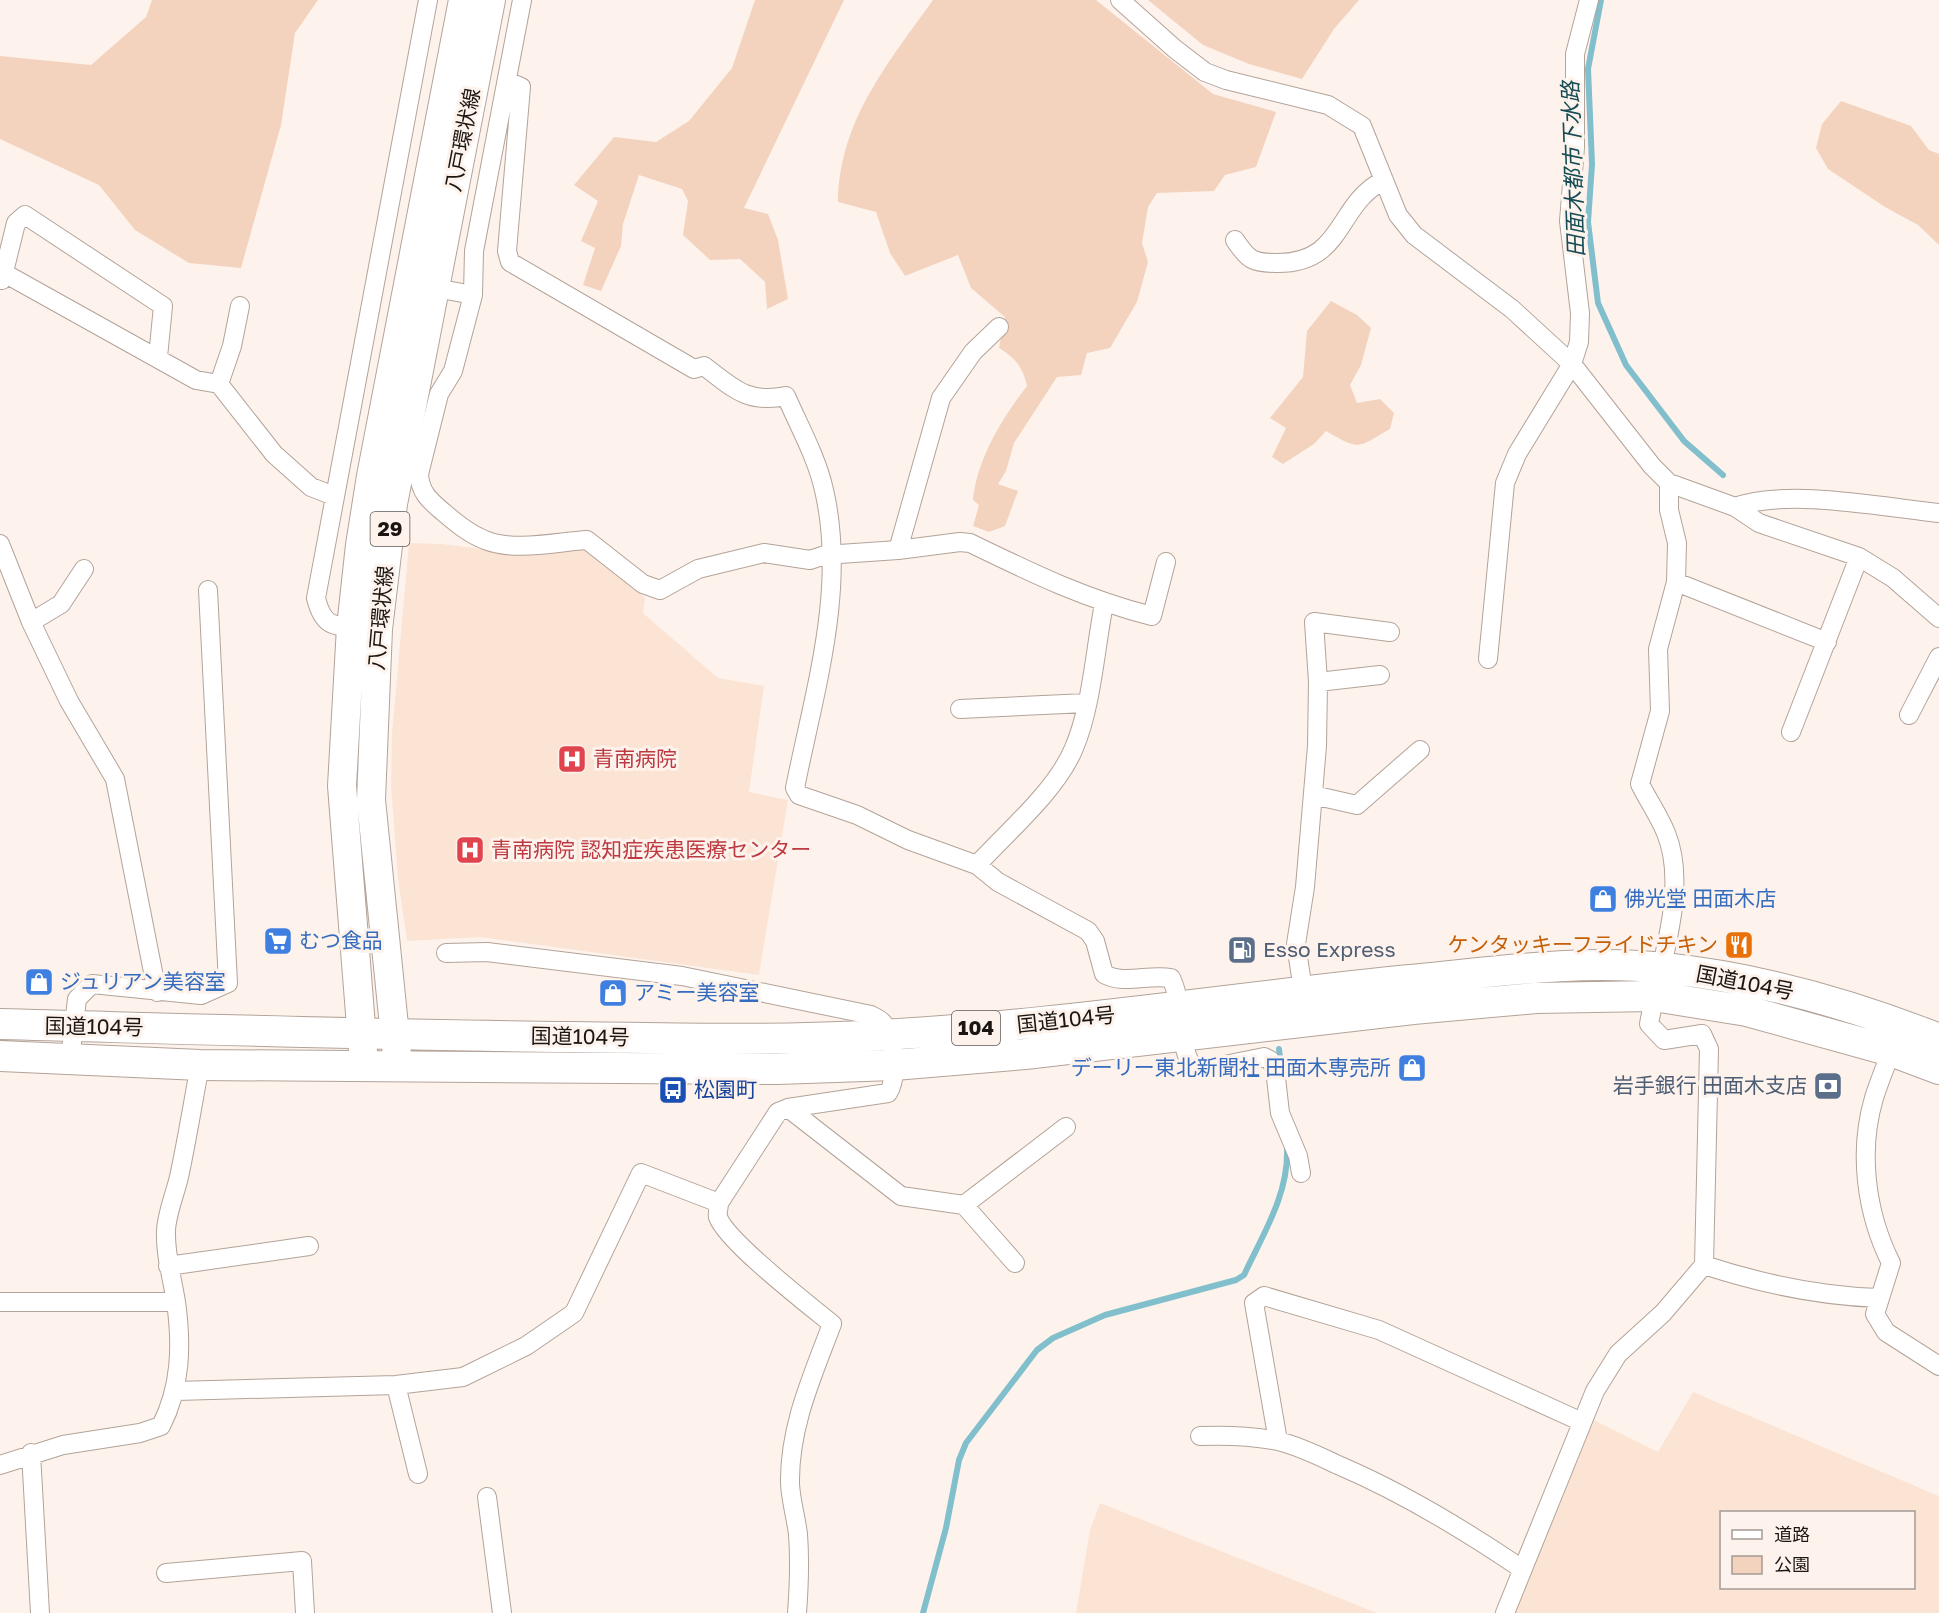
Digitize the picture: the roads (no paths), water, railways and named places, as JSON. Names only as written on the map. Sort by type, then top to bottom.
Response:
[{"type":"highway","name":"国道104号","points":[[0,1056],[200,1065],[364,1064],[777,1069],[894,1065],[1183,1022],[1303,990],[1545,967],[1660,967],[1759,981],[1896,1037],[1939,1070]]},
{"type":"highway","name":"国道104号","points":[[0,1024],[396,1035],[760,1039],[1183,1022],[1413,1009],[1536,998],[1654,996],[1896,1037],[1939,1039]]},
{"type":"main road","name":"八戸環状線","points":[[422,286],[463,0]]},
{"type":"main road","name":"八戸環状線","points":[[398,1065],[371,800],[365,628],[369,488],[422,286],[491,0]]},
{"type":"main road","name":"八戸環状線","points":[[364,1064],[342,786],[365,628]]},
{"type":"street","points":[[365,628],[326,621],[320,613],[316,598],[428,0]]},
{"type":"street","points":[[522,0],[474,251],[473,295],[453,371],[439,394],[420,474],[420,487],[430,501],[462,527],[485,541],[512,545],[587,540],[643,584],[660,590],[698,569],[764,553],[810,560],[832,554],[898,550],[960,542],[970,543],[1053,584],[1104,604],[1152,616],[1167,562]]},
{"type":"street","points":[[1120,0],[1182,55],[1205,72],[1248,86],[1328,105],[1343,112],[1362,126],[1398,215],[1414,235],[1512,309],[1572,364],[1652,466],[1669,483],[1735,507],[1759,523],[1859,557],[1914,594],[1939,618]]},
{"type":"street","points":[[1488,659],[1505,483],[1517,454],[1572,364],[1579,342],[1580,313],[1569,221],[1575,147],[1575,54],[1589,0]]},
{"type":"street","points":[[507,81],[521,87],[507,251],[510,262],[694,369],[704,366],[736,391],[747,396],[768,400],[786,396],[824,489],[832,554],[829,616],[795,788],[800,795],[857,815],[908,840],[977,865],[998,882],[1088,931],[1095,941],[1104,974],[1114,980],[1161,976],[1171,978],[1183,1022],[1187,1058],[1198,1068],[1205,1069],[1264,1057],[1270,1060],[1275,1069],[1280,1113],[1298,1155],[1302,1173]]},
{"type":"street","points":[[1235,240],[1244,255],[1257,263],[1286,263],[1310,259],[1320,253],[1330,242],[1364,194],[1384,180]]},
{"type":"street","points":[[158,357],[163,306],[26,215],[16,223],[1,275],[158,357],[196,380],[219,384],[274,454],[311,487],[334,496]]},
{"type":"street","points":[[422,286],[473,295]]},
{"type":"street","points":[[219,384],[232,346],[240,306]]},
{"type":"street","points":[[898,550],[941,398],[973,352],[999,327]]},
{"type":"street","points":[[1504,1613],[1595,1391],[1618,1354],[1663,1313],[1704,1265],[1709,1049],[1702,1034],[1664,1040],[1649,1024],[1670,927],[1674,875],[1666,835],[1640,784],[1660,711],[1658,649],[1676,582],[1677,543],[1669,510],[1669,483]]},
{"type":"street","points":[[1735,507],[1754,500],[1824,501],[1939,513]]},
{"type":"street","points":[[0,544],[32,622],[69,701],[115,779],[157,992]]},
{"type":"street","points":[[1791,732],[1859,557]]},
{"type":"street","points":[[32,622],[61,604],[84,569]]},
{"type":"street","points":[[1676,582],[1827,642]]},
{"type":"street","points":[[70,1059],[77,999],[93,984],[201,995],[228,984],[208,590]]},
{"type":"street","points":[[977,865],[1064,767],[1074,749],[1086,703],[1104,604]]},
{"type":"street","points":[[1303,990],[1296,944],[1305,887],[1313,795],[1318,682],[1314,622],[1390,632]]},
{"type":"street","points":[[1909,715],[1939,657]]},
{"type":"street","points":[[1318,682],[1380,675]]},
{"type":"street","points":[[960,709],[1086,703]]},
{"type":"street","points":[[1313,795],[1357,805],[1420,750]]},
{"type":"street","points":[[446,953],[487,952],[682,976],[871,1015],[882,1022],[889,1034],[894,1065],[894,1084],[888,1093],[788,1108],[778,1112],[719,1203],[718,1217],[728,1232],[760,1263],[832,1324],[797,1419],[793,1441],[790,1485],[798,1535],[800,1576],[797,1613]]},
{"type":"street","points":[[1896,1037],[1874,1100],[1866,1179],[1879,1239],[1891,1263],[1875,1314],[1886,1332],[1939,1366]]},
{"type":"street","points":[[0,1465],[31,1453],[63,1445],[140,1433],[160,1426],[176,1391],[180,1345],[176,1302],[168,1266],[166,1227],[179,1178],[200,1065]]},
{"type":"street","points":[[788,1108],[901,1196],[964,1205],[1015,1263]]},
{"type":"street","points":[[964,1205],[1066,1127]]},
{"type":"street","points":[[176,1391],[396,1385],[463,1377],[526,1346],[574,1313],[641,1173],[719,1203]]},
{"type":"street","points":[[168,1266],[309,1246]]},
{"type":"street","points":[[1704,1265],[1753,1281],[1797,1291],[1879,1298]]},
{"type":"street","points":[[1278,1441],[1254,1303],[1264,1296],[1378,1330],[1582,1422]]},
{"type":"street","points":[[0,1302],[176,1302]]},
{"type":"street","points":[[396,1385],[418,1474]]},
{"type":"street","points":[[1200,1436],[1226,1435],[1278,1441],[1386,1485],[1453,1523],[1522,1569]]},
{"type":"street","points":[[31,1453],[40,1613]]},
{"type":"street","points":[[487,1497],[502,1613]]},
{"type":"street","points":[[166,1573],[302,1561],[305,1613]]},
{"type":"waterway","name":"田面木都市下水路","points":[[1601,0],[1588,69],[1592,164],[1588,222],[1598,303],[1626,365],[1684,441],[1723,475]]},
{"type":"waterway","points":[[1279,1049],[1281,1066]]},
{"type":"waterway","points":[[923,1613],[946,1528],[959,1460],[966,1443],[1037,1350],[1053,1338],[1105,1315],[1236,1280],[1244,1275],[1279,1198],[1287,1165],[1287,1148]]},
{"type":"place","name":"青南病院","points":[[572,759]]},
{"type":"place","name":"青南病院 認知症疾患医療センター","points":[[470,850]]},
{"type":"place","name":"佛光堂 田面木店","points":[[1603,899]]},
{"type":"place","name":"むつ食品","points":[[278,941]]},
{"type":"place","name":"ケンタッキーフライドチキン","points":[[1739,945]]},
{"type":"place","name":"Esso Express","points":[[1242,950]]},
{"type":"place","name":"ジュリアン美容室","points":[[39,982]]},
{"type":"place","name":"アミー美容室","points":[[613,993]]},
{"type":"place","name":"デーリー東北新聞社 田面木専売所","points":[[1412,1068]]},
{"type":"place","name":"岩手銀行 田面木支店","points":[[1828,1086]]},
{"type":"place","name":"松園町","points":[[673,1090]]}]
